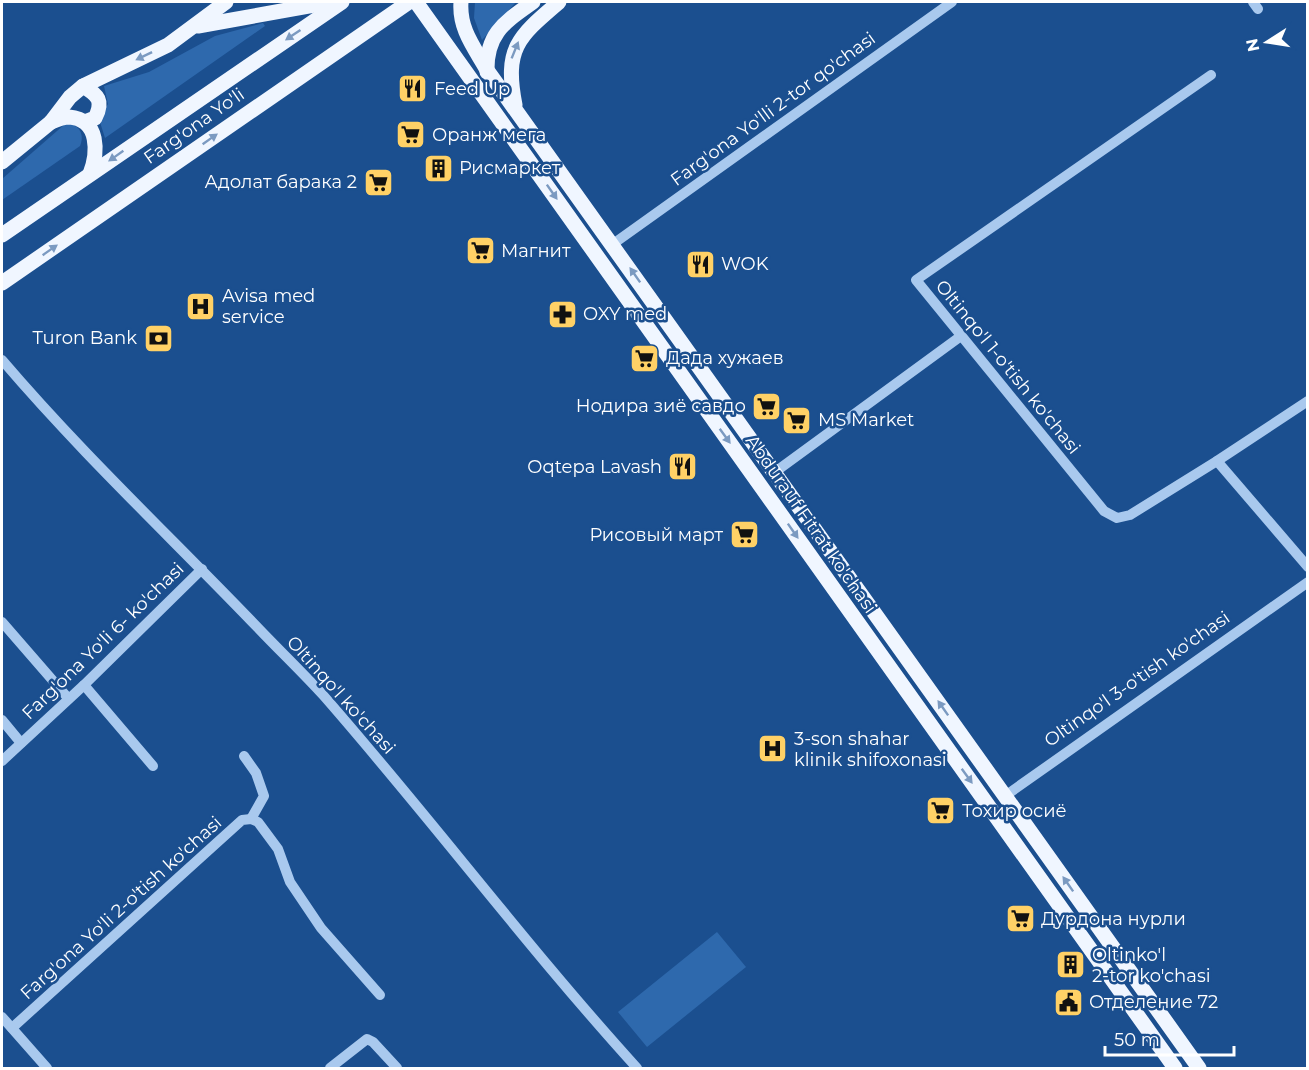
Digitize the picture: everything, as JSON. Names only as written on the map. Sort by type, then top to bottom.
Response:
[{"type":"main road","points":[[2,162],[51,122],[70,97],[83,86],[168,45],[226,2]]},
{"type":"main road","points":[[194,26],[331,2]]},
{"type":"main road","name":"Farg'ona Yo'li","points":[[2,235],[342,2]]},
{"type":"main road","name":"Farg'ona Yo'li","points":[[2,284],[409,2]]},
{"type":"main road","name":"Abdurauf Fitrat ko'chasi","points":[[416,2],[1175,1068]]},
{"type":"main road","name":"Abdurauf Fitrat ko'chasi","points":[[460,2],[460,15],[465,33],[487,70],[1199,1068]]},
{"type":"main road","points":[[493,110],[487,70],[488,52],[494,34],[533,2]]},
{"type":"main road","points":[[516,108],[510,72],[515,49],[527,30],[559,2]]},
{"type":"main road","points":[[83,86],[96,94],[100,106],[95,118],[85,122]]},
{"type":"main road","points":[[51,122],[69,117],[85,122],[94,134],[96,143],[90,174]]},
{"type":"main road","points":[[597,256],[613,244]]},
{"type":"main road","points":[[759,484],[775,472]]},
{"type":"main road","name":"Oltinqo'l 3-o'tish ko'chasi","points":[[989,807],[1005,796]]},
{"type":"street","name":"Farg'ona Yo'lli 2-tor qo'chasi","points":[[613,244],[952,2]]},
{"type":"street","name":"Oltinqo'l 1-o'tish ko'chasi","points":[[1211,75],[916,280],[1104,510],[1117,518],[1130,515],[1308,401]]},
{"type":"street","points":[[775,472],[961,336]]},
{"type":"street","name":"Oltinqo'l ko'chasi","points":[[2,360],[98,466],[202,569],[321,694],[637,1068]]},
{"type":"street","points":[[1217,461],[1308,567]]},
{"type":"street","name":"Farg'ona Yo'li 6- ko'chasi","points":[[2,761],[84,685],[202,569]]},
{"type":"street","name":"Oltinqo'l 3-o'tish ko'chasi","points":[[1005,796],[1308,582]]},
{"type":"street","points":[[2,622],[68,698]]},
{"type":"street","points":[[84,685],[153,766]]},
{"type":"street","points":[[2,720],[21,743]]},
{"type":"street","points":[[244,756],[256,773],[264,796],[251,819]]},
{"type":"street","name":"Farg'ona Yo'li 2-o'tish ko'chasi","points":[[12,1028],[242,820],[251,819],[258,822],[278,849],[290,882],[321,928],[380,995]]},
{"type":"street","points":[[2,1017],[47,1068]]},
{"type":"street","points":[[330,1068],[367,1039],[373,1042],[397,1068]]},
{"type":"shaded area","points":[[475,2],[516,2],[482,40],[474,18]]},
{"type":"shaded area","points":[[263,23],[265,26],[105,138],[99,119],[108,104],[104,86],[149,72],[215,36]]},
{"type":"shaded area","points":[[65,124],[74,125],[80,130],[82,137],[80,146],[2,200],[2,179]]},
{"type":"shaded area","points":[[717,932],[746,967],[647,1047],[618,1012]]},
{"type":"place","name":"Feed Up","points":[[413,89]]},
{"type":"place","name":"Оранж мега","points":[[411,135]]},
{"type":"place","name":"Рисмаркет","points":[[438,168]]},
{"type":"place","name":"Адолат барака 2","points":[[378,182]]},
{"type":"place","name":"Магнит","points":[[480,251]]},
{"type":"place","name":"WOK","points":[[700,264]]},
{"type":"place","name":"Avisa med service","points":[[201,306]]},
{"type":"place","name":"OXY med","points":[[562,314]]},
{"type":"place","name":"Turon Bank","points":[[158,338]]},
{"type":"place","name":"Дада хужаев","points":[[645,358]]},
{"type":"place","name":"Нодира зиё савдо","points":[[767,406]]},
{"type":"place","name":"MS Market","points":[[797,420]]},
{"type":"place","name":"Oqtepa Lavash","points":[[683,467]]},
{"type":"place","name":"Рисовый март","points":[[744,535]]},
{"type":"place","name":"3-son shahar klinik shifoxonasi","points":[[773,749]]},
{"type":"place","name":"Тохир осиё","points":[[941,811]]},
{"type":"place","name":"Дурдона нурли","points":[[1020,919]]},
{"type":"place","name":"Oltinko'l 2-tor ko'chasi","points":[[1071,965]]},
{"type":"place","name":"Отделение 72","points":[[1068,1002]]}]
